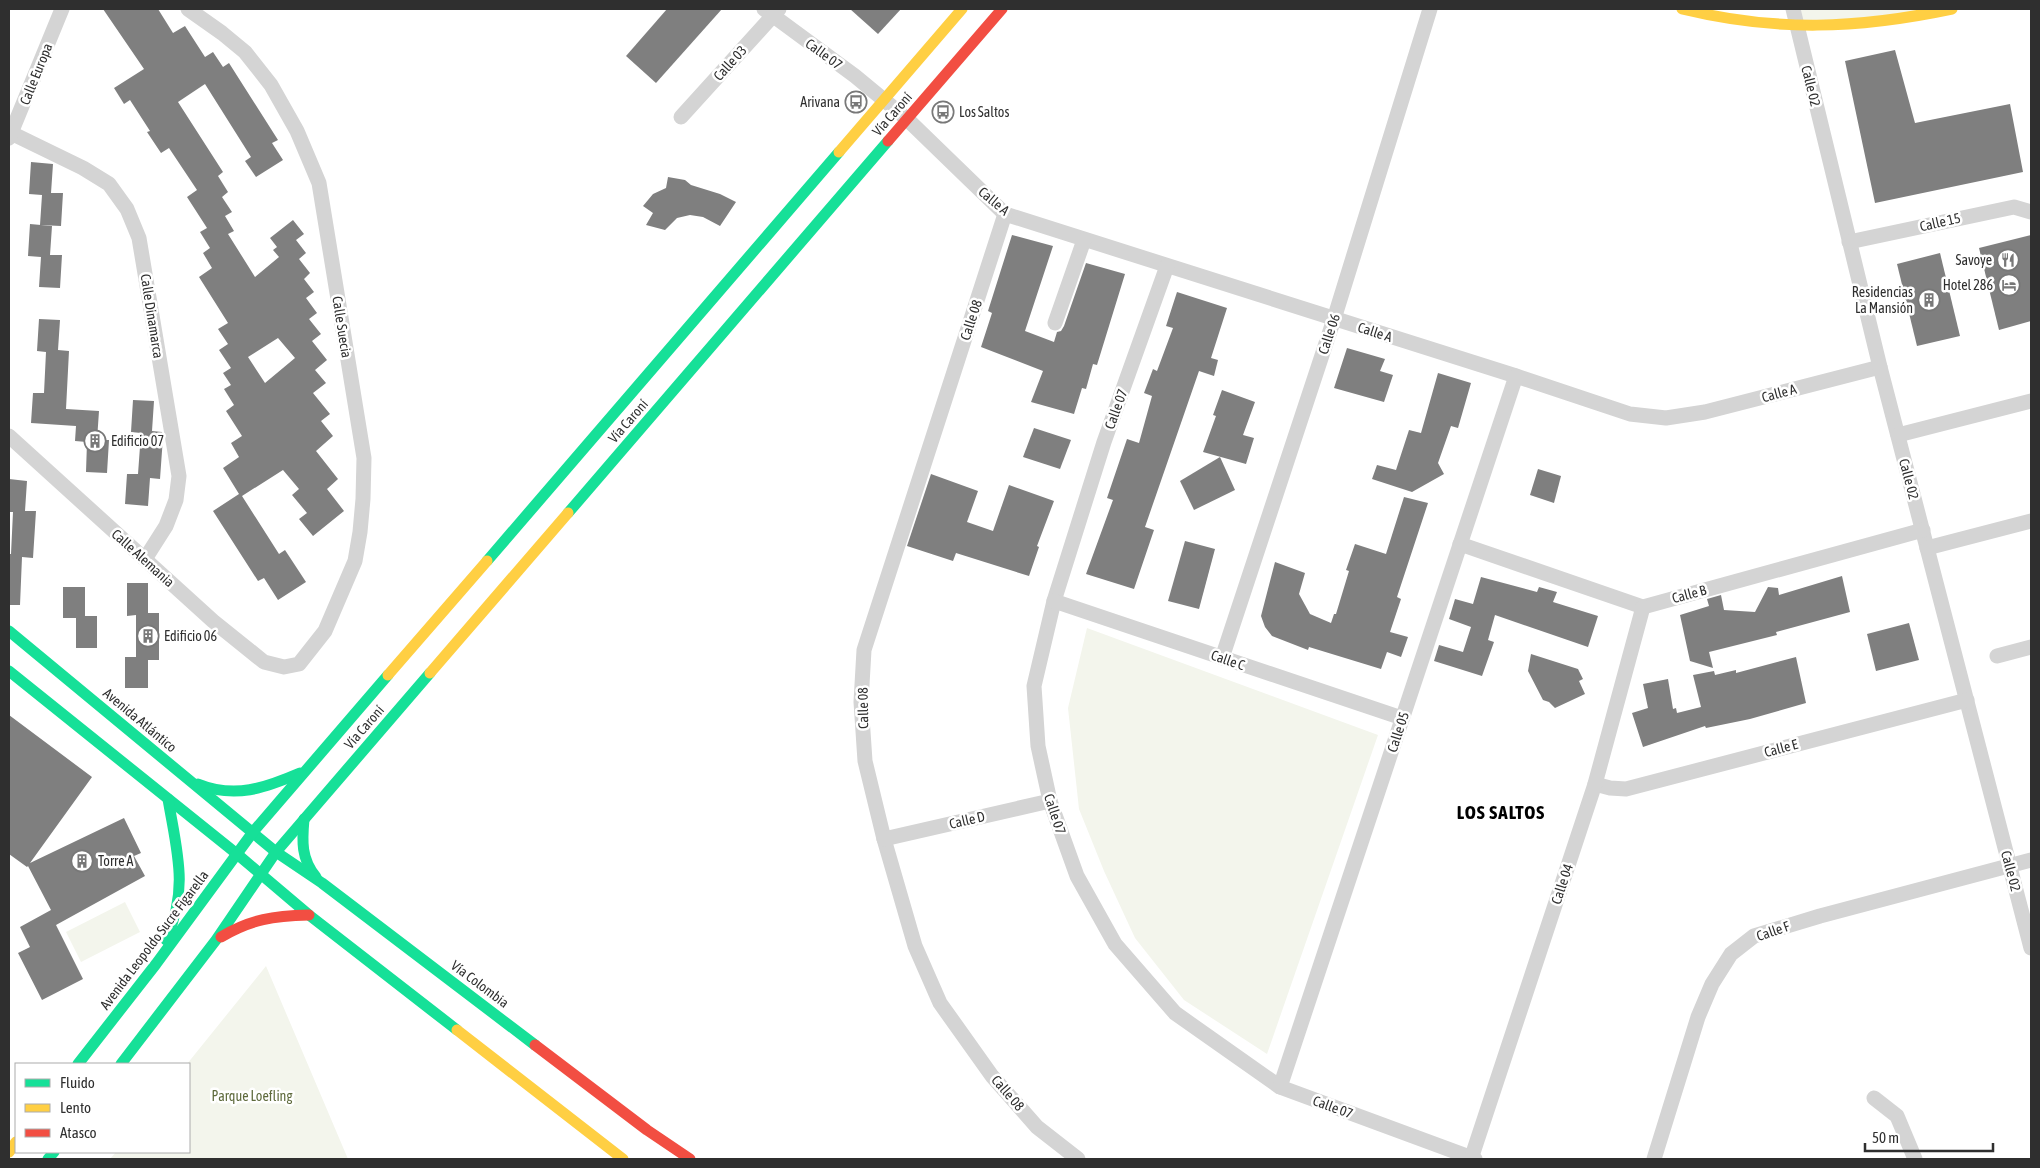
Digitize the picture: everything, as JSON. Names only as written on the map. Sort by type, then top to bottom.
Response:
[{"type":"main road","name":"Vía Caroní","points":[[253,832],[962,9]]},
{"type":"main road","name":"Vía Caroní","points":[[276,852],[1002,9]]},
{"type":"main road","points":[[1682,9],[1744,22],[1835,27],[1874,23],[1952,9]]},
{"type":"main road","name":"Avenida Atlántico","points":[[9,631],[253,832]]},
{"type":"main road","points":[[9,671],[237,854],[309,915],[623,1159]]},
{"type":"main road","points":[[186,778],[211,790],[247,792],[281,782],[305,771]]},
{"type":"main road","points":[[156,964],[173,924],[180,892],[178,857],[168,799]]},
{"type":"main road","points":[[304,819],[302,847],[305,861],[307,868],[322,883]]},
{"type":"main road","name":"Vía Colombia","points":[[253,832],[276,852],[322,883],[639,1124],[690,1159]]},
{"type":"main road","name":"Avenida Leopoldo Sucre Figarella","points":[[79,1063],[156,964],[253,832]]},
{"type":"main road","points":[[122,1063],[216,940],[276,852]]},
{"type":"main road","points":[[216,940],[240,924],[269,916],[309,915]]},
{"type":"street","name":"Calle Europa","points":[[9,135],[62,9]]},
{"type":"street","name":"Calle Suecia","points":[[188,9],[245,52],[271,85],[297,131],[319,183],[364,458],[364,499],[355,561],[325,631],[300,664],[284,667]]},
{"type":"street","name":"Calle 06","points":[[1222,658],[1334,319],[1430,9]]},
{"type":"street","name":"Calle 02","points":[[1794,9],[1880,366],[2031,948]]},
{"type":"street","name":"Calle 07","points":[[772,11],[907,119]]},
{"type":"street","name":"Calle 03","points":[[682,117],[772,11]]},
{"type":"street","name":"Calle A","points":[[907,119],[1005,214],[1630,414],[1666,418],[1705,412],[1880,366]]},
{"type":"street","name":"Calle Dinamarca","points":[[9,135],[83,168],[109,184],[127,208],[139,238],[179,476],[176,500],[166,526],[145,559]]},
{"type":"street","name":"Calle 15","points":[[1849,242],[2014,207],[2031,212]]},
{"type":"street","name":"Calle 08","points":[[1005,214],[864,650],[861,702],[865,761],[884,839],[914,946],[940,1003],[992,1076],[1037,1127],[1078,1159]]},
{"type":"street","points":[[1055,323],[1084,240]]},
{"type":"street","name":"Calle 07","points":[[1167,266],[1104,442],[1054,601],[1034,686],[1038,746],[1050,801],[1077,876],[1115,944],[1175,1013],[1280,1087],[1473,1159]]},
{"type":"street","name":"Calle 05","points":[[1280,1087],[1516,376]]},
{"type":"street","points":[[1898,435],[2031,400]]},
{"type":"street","name":"Calle Alemania","points":[[9,436],[213,621],[264,662],[284,667]]},
{"type":"street","points":[[1927,548],[2031,521]]},
{"type":"street","name":"Calle B","points":[[1643,607],[1922,530]]},
{"type":"street","points":[[1460,544],[1643,607]]},
{"type":"street","name":"Calle C","points":[[1054,601],[1402,718]]},
{"type":"street","name":"Calle 04","points":[[1473,1159],[1595,784],[1643,607]]},
{"type":"street","points":[[1997,656],[2031,647]]},
{"type":"street","name":"Calle E","points":[[1595,784],[1610,788],[1626,789],[1966,700]]},
{"type":"street","name":"Calle D","points":[[884,839],[1050,801]]},
{"type":"street","name":"Calle F","points":[[1654,1159],[1698,1017],[1712,984],[1730,954],[1754,936],[1820,916],[2031,860]]},
{"type":"street","points":[[1874,1098],[1897,1116],[1915,1159]]},
{"type":"green space","points":[[1793,9],[1952,9],[1797,25]]},
{"type":"green space","points":[[1087,628],[1378,735],[1267,1054],[1184,1000],[1135,938],[1104,871],[1079,809],[1068,708]]},
{"type":"green space","points":[[125,902],[140,932],[81,962],[66,932]]},
{"type":"green space","name":"Parque Loefling","points":[[266,966],[348,1159],[110,1159],[115,1153],[190,1153],[190,1063],[188,1063]]},
{"type":"building","points":[[103,9],[158,9],[173,33],[185,26],[205,57],[213,52],[223,67],[229,63],[278,140],[272,143],[283,160],[256,177],[245,161],[251,157],[205,84],[178,102],[223,172],[218,176],[228,192],[222,197],[232,212],[225,216],[234,231],[228,234],[255,277],[279,257],[273,250],[277,247],[270,238],[293,220],[304,234],[296,240],[306,253],[299,259],[310,273],[304,279],[314,292],[306,298],[317,313],[309,319],[321,334],[312,341],[327,360],[315,370],[326,383],[313,393],[330,414],[321,421],[333,436],[316,451],[338,479],[327,489],[344,511],[313,536],[299,519],[307,513],[292,495],[299,489],[283,470],[242,496],[279,554],[285,550],[306,582],[278,600],[264,578],[258,581],[213,511],[239,494],[223,468],[239,457],[231,443],[242,436],[226,411],[234,405],[224,389],[231,385],[223,373],[231,368],[219,350],[228,344],[218,329],[228,323],[199,277],[212,268],[203,253],[210,248],[200,232],[207,228],[187,197],[197,190],[169,148],[161,153],[147,132],[150,131],[130,100],[124,104],[114,88],[144,69]],"holes":[[[278,338],[295,358],[265,383],[248,357]]]},
{"type":"building","points":[[667,9],[722,9],[656,83],[626,56]]},
{"type":"building","points":[[850,9],[901,9],[878,34]]},
{"type":"building","points":[[1895,50],[1915,123],[2010,104],[2023,172],[1875,203],[1845,61]]},
{"type":"building","points":[[31,162],[53,164],[51,193],[63,193],[61,226],[40,225],[42,195],[29,194]]},
{"type":"building","points":[[668,177],[685,180],[691,185],[720,194],[736,202],[720,226],[703,217],[690,215],[677,218],[665,230],[646,225],[653,213],[643,206],[653,194],[666,188]]},
{"type":"building","points":[[30,224],[52,226],[50,255],[62,255],[60,288],[39,287],[41,257],[28,256]]},
{"type":"building","points":[[1012,235],[1053,246],[1025,331],[1054,342],[1057,332],[1061,331],[1064,326],[1086,263],[1125,274],[1097,365],[1093,364],[1086,389],[1082,388],[1074,414],[1031,402],[1043,371],[981,347],[992,313],[988,311]]},
{"type":"building","name":"Hotel 286","points":[[2031,235],[2031,321],[1999,330],[1979,248]]},
{"type":"building","name":"Residencias La Mansión","points":[[1940,253],[1960,336],[1917,346],[1897,264]]},
{"type":"building","points":[[1177,292],[1227,308],[1211,358],[1218,360],[1214,376],[1199,371],[1145,527],[1154,530],[1134,589],[1086,574],[1113,500],[1107,498],[1127,439],[1139,443],[1152,396],[1144,393],[1153,369],[1157,371],[1173,328],[1166,326]]},
{"type":"building","points":[[39,319],[60,320],[58,350],[69,351],[66,409],[99,411],[97,440],[109,440],[107,473],[86,472],[87,442],[75,441],[76,426],[31,423],[33,393],[44,393],[46,352],[37,351]]},
{"type":"building","points":[[1347,348],[1385,359],[1380,371],[1393,375],[1384,402],[1334,388]]},
{"type":"building","points":[[1438,373],[1471,383],[1458,428],[1451,426],[1438,463],[1444,474],[1412,492],[1372,479],[1377,465],[1396,470],[1409,430],[1421,433]]},
{"type":"building","points":[[1222,390],[1255,402],[1243,435],[1254,438],[1246,464],[1203,452],[1216,416],[1213,415]]},
{"type":"building","points":[[133,400],[154,401],[152,431],[162,432],[163,437],[160,479],[150,478],[148,506],[125,504],[127,474],[138,474],[141,433],[131,432]]},
{"type":"building","points":[[1034,428],[1071,440],[1060,469],[1023,457]]},
{"type":"building","points":[[1220,457],[1235,490],[1194,510],[1180,481]]},
{"type":"building","points":[[1538,469],[1561,476],[1554,503],[1530,495]]},
{"type":"building","points":[[931,474],[978,491],[967,522],[993,531],[1009,485],[1054,501],[1037,546],[1039,547],[1029,576],[956,553],[953,561],[907,546]]},
{"type":"building","points":[[9,479],[27,481],[25,511],[36,511],[33,558],[22,557],[20,605],[9,605],[9,554],[11,554],[13,512],[9,512]]},
{"type":"building","points":[[1404,497],[1428,503],[1397,597],[1401,599],[1390,632],[1408,637],[1401,657],[1387,652],[1381,669],[1309,647],[1308,650],[1272,636],[1265,627],[1261,616],[1275,562],[1305,573],[1299,594],[1310,614],[1331,623],[1334,614],[1336,614],[1349,571],[1346,570],[1355,544],[1386,554]]},
{"type":"building","points":[[1185,541],[1215,549],[1199,609],[1168,601]]},
{"type":"building","points":[[1842,576],[1850,612],[1776,632],[1777,635],[1709,652],[1713,668],[1690,661],[1680,615],[1709,606],[1707,599],[1721,595],[1724,610],[1755,612],[1768,587],[1778,588],[1779,595]]},
{"type":"building","points":[[1481,577],[1537,592],[1539,587],[1557,592],[1553,602],[1598,616],[1588,647],[1495,615],[1488,640],[1494,642],[1482,676],[1434,661],[1439,645],[1463,652],[1471,627],[1449,619],[1455,599],[1473,604]]},
{"type":"building","name":"Edificio 06","points":[[127,583],[148,583],[148,613],[159,613],[159,660],[148,660],[148,688],[125,688],[125,657],[136,657],[136,615],[127,616]]},
{"type":"building","points":[[63,587],[85,587],[85,616],[97,616],[97,648],[76,648],[76,618],[63,618]]},
{"type":"building","points":[[1909,623],[1919,660],[1876,671],[1867,634]]},
{"type":"building","points":[[1531,654],[1578,669],[1583,679],[1579,681],[1585,694],[1555,708],[1549,702],[1543,700],[1528,671]]},
{"type":"building","points":[[1796,657],[1806,703],[1750,719],[1706,728],[1705,726],[1643,747],[1632,713],[1648,708],[1643,684],[1668,679],[1673,709],[1676,708],[1677,713],[1701,707],[1693,675],[1714,671],[1715,675],[1736,670],[1736,673]]},
{"type":"building","points":[[9,715],[92,777],[30,863],[124,818],[141,853],[134,856],[145,876],[56,925],[83,979],[42,1000],[18,953],[30,947],[20,927],[51,910],[28,866],[9,854]]},
{"type":"traffic: fast","points":[[568,513],[888,141]]},
{"type":"traffic: fast","points":[[487,561],[839,152]]},
{"type":"traffic: fast","points":[[9,631],[276,852],[322,883],[535,1045]]},
{"type":"traffic: fast","points":[[9,671],[237,854],[309,915],[457,1030]]},
{"type":"traffic: fast","points":[[122,1063],[216,940],[276,852],[430,673]]},
{"type":"traffic: fast","points":[[79,1063],[156,964],[253,832],[388,675]]},
{"type":"traffic: fast","points":[[198,784],[225,791],[250,790],[300,773]]},
{"type":"traffic: fast","points":[[166,940],[173,921],[179,887],[177,853],[168,799]]},
{"type":"traffic: fast","points":[[304,819],[305,857],[316,877]]},
{"type":"traffic: fast","points":[[48,1159],[53,1153]]},
{"type":"traffic: slow","points":[[839,152],[962,9]]},
{"type":"traffic: slow","points":[[1682,9],[1751,22],[1817,25],[1883,21],[1952,9]]},
{"type":"traffic: slow","points":[[430,673],[568,513]]},
{"type":"traffic: slow","points":[[388,675],[487,561]]},
{"type":"traffic: slow","points":[[457,1030],[623,1159]]},
{"type":"traffic: slow","points":[[9,1152],[15,1143]]},
{"type":"traffic: jam","points":[[888,141],[1002,9]]},
{"type":"traffic: jam","points":[[221,937],[253,922],[285,916],[309,915]]},
{"type":"traffic: jam","points":[[535,1045],[647,1130],[690,1159]]},
{"type":"place","name":"Arivana","points":[[856,102]]},
{"type":"place","name":"Los Saltos","points":[[943,112]]},
{"type":"place","name":"Savoye","points":[[2008,260]]},
{"type":"place","name":"Hotel 286","points":[[2009,285]]},
{"type":"place","name":"Residencias La Mansión","points":[[1929,300]]},
{"type":"place","name":"Edificio 07","points":[[95,441]]},
{"type":"place","name":"Edificio 06","points":[[148,636]]},
{"type":"place","name":"Torre A","points":[[82,861]]},
{"type":"district","name":"LOS SALTOS","points":[[1501,812]]}]
